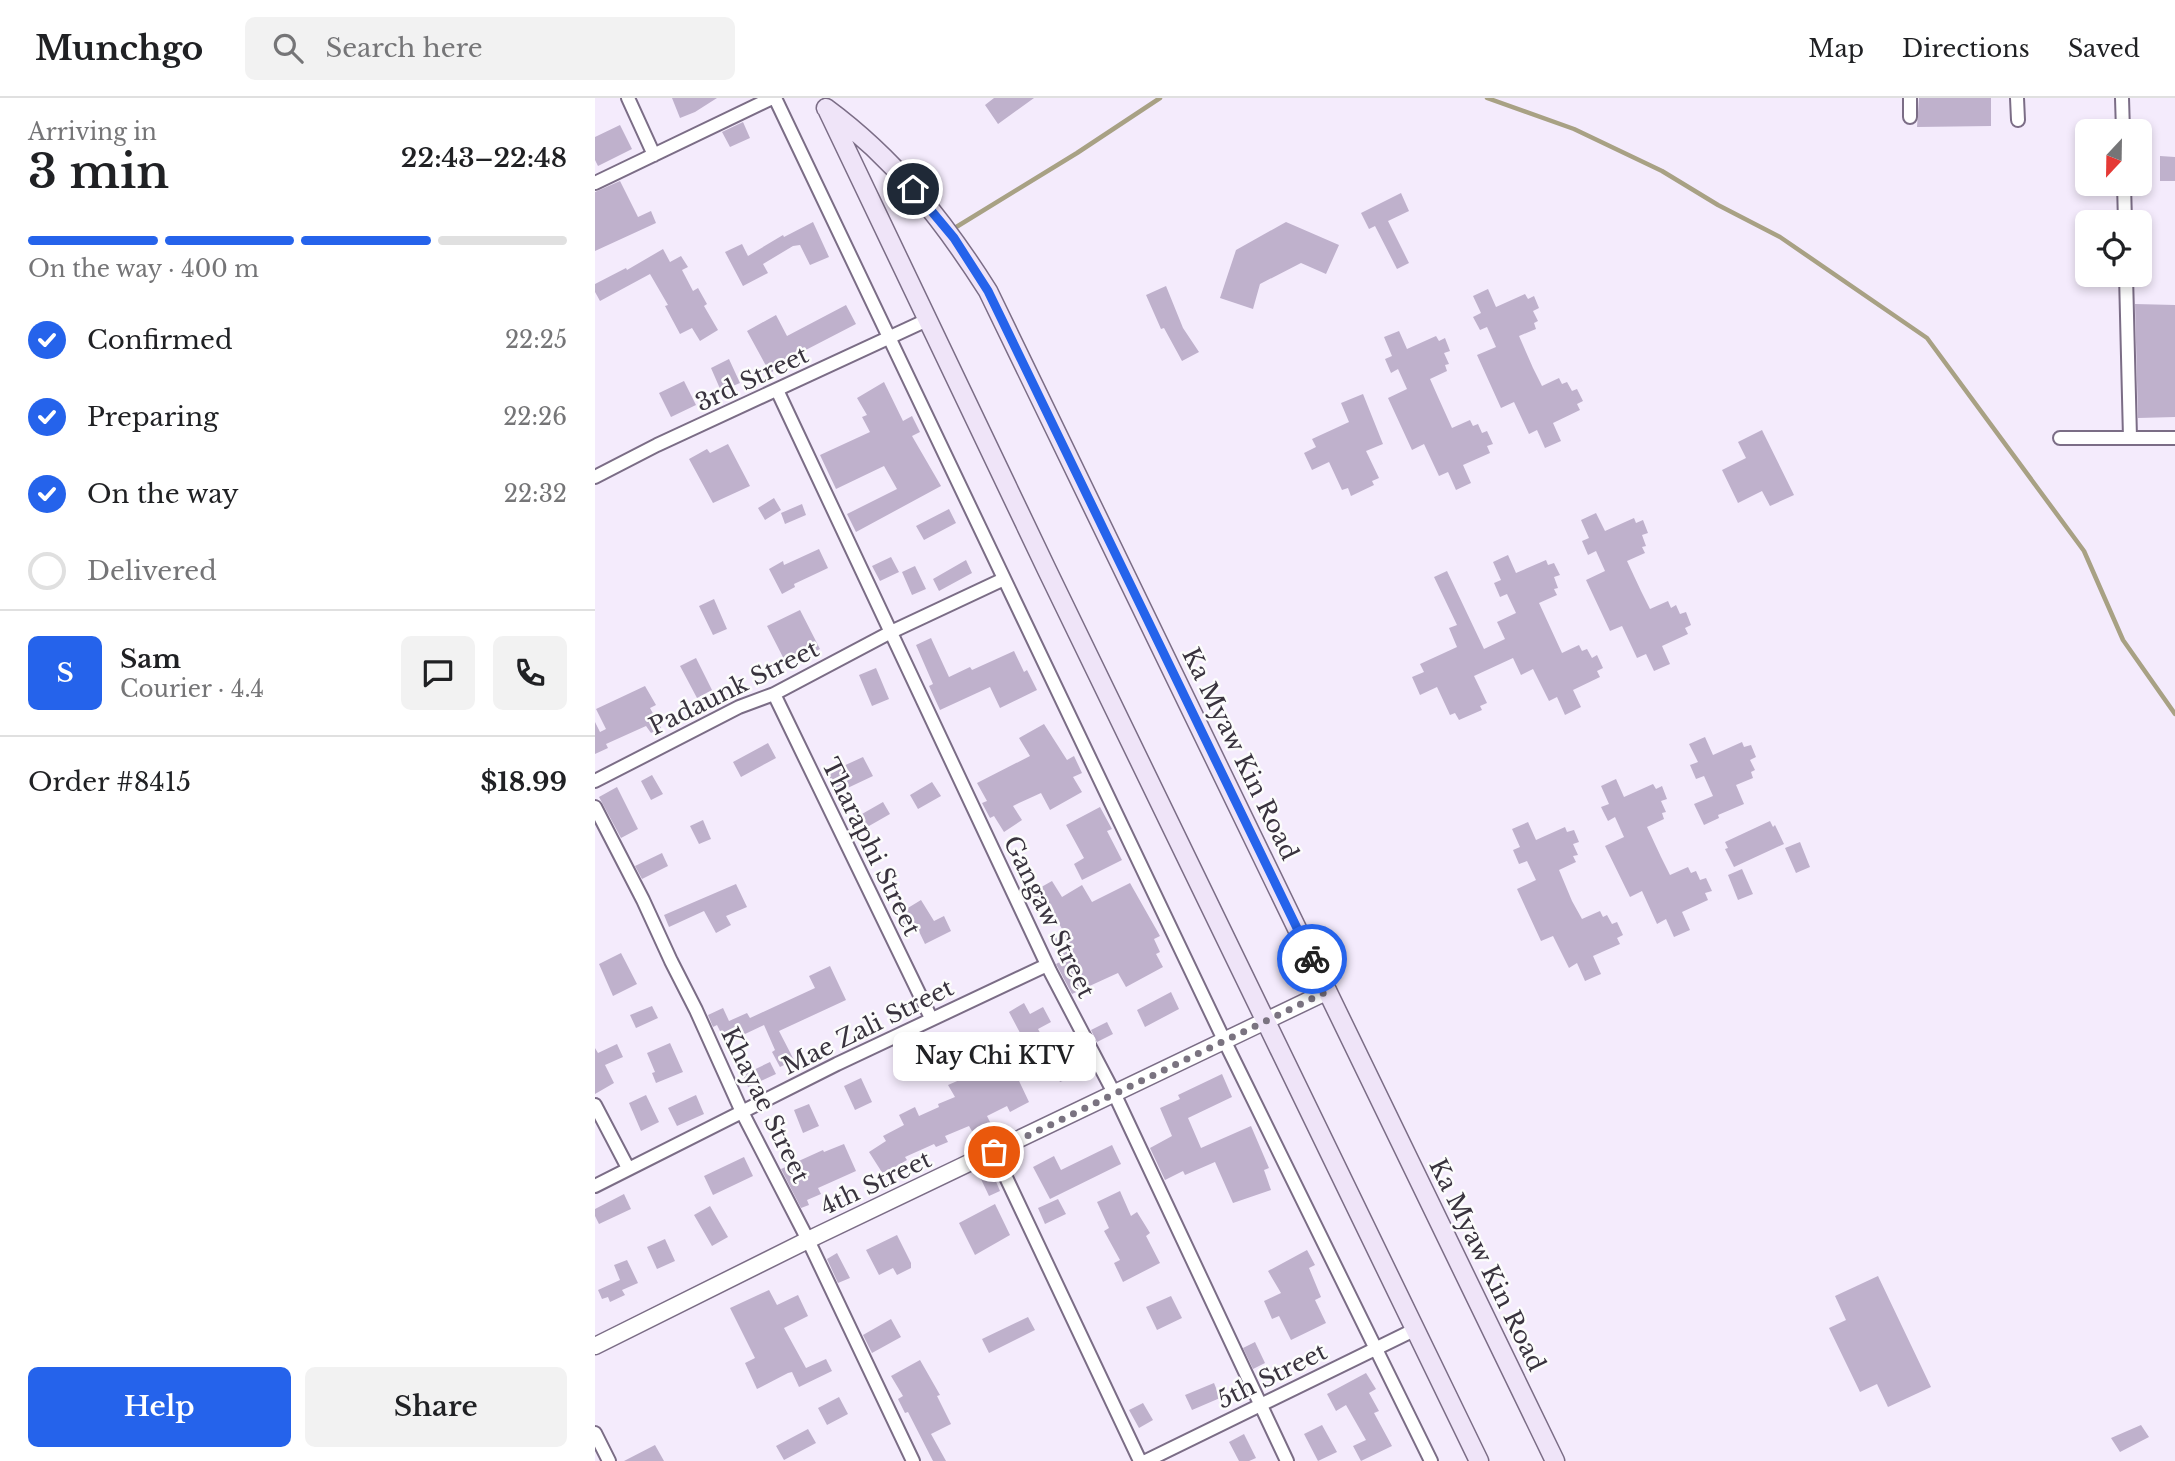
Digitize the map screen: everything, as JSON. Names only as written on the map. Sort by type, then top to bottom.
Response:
[{"type":"main road","name":"Ka Myaw Kin Road","points":[[824,103],[884,156],[942,222],[988,291],[1555,1461]]},
{"type":"main road","name":"Ka Myaw Kin Road","points":[[824,103],[1479,1461]]},
{"type":"street","points":[[628,98],[654,155]]},
{"type":"street","points":[[595,183],[774,98],[1224,1040],[1431,1461]]},
{"type":"street","points":[[1910,98],[1910,117]]},
{"type":"street","points":[[2017,98],[2018,120]]},
{"type":"street","points":[[2122,98],[2123,119]]},
{"type":"street","points":[[2126,287],[2130,438]]},
{"type":"street","name":"3rd Street","points":[[595,477],[657,445],[927,320]]},
{"type":"street","name":"Gangaw Street","points":[[777,390],[1047,965],[1114,1093],[1287,1461]]},
{"type":"street","points":[[2060,438],[2175,438]]},
{"type":"street","name":"Padaunk Street","points":[[595,781],[739,707],[774,694],[891,632],[1005,579]]},
{"type":"street","name":"Tharaphi Street","points":[[774,694],[931,1018]]},
{"type":"street","name":"Khayae Street","points":[[595,807],[696,1010],[741,1112],[808,1240],[913,1461]]},
{"type":"street","name":"Mae Zali Street","points":[[595,1186],[931,1018],[1047,965]]},
{"type":"street","name":"4th Street","points":[[595,1346],[808,1240],[1328,991]]},
{"type":"street","points":[[595,1105],[628,1168]]},
{"type":"street","points":[[994,1152],[1140,1461]]},
{"type":"street","name":"5th Street","points":[[1146,1461],[1416,1329]]},
{"type":"street","points":[[595,1433],[609,1461]]},
{"type":"building","points":[[672,98],[717,98],[680,118]]},
{"type":"building","points":[[994,98],[1034,98],[998,124],[985,105]]},
{"type":"building","points":[[1919,98],[1991,98],[1991,126],[1917,127]]},
{"type":"building","points":[[743,122],[750,138],[730,147],[722,132]]},
{"type":"building","points":[[620,125],[632,149],[598,166],[595,160],[595,137]]},
{"type":"building","points":[[2160,156],[2175,157],[2175,181],[2160,181]]},
{"type":"building","points":[[620,181],[638,217],[651,211],[656,223],[595,251],[595,192]]},
{"type":"building","points":[[1401,193],[1409,211],[1388,221],[1409,263],[1397,269],[1375,226],[1369,229],[1361,213]]},
{"type":"building","points":[[813,222],[829,257],[810,265],[800,245],[793,246],[763,264],[768,273],[743,286],[725,252],[742,244],[748,256],[783,235],[784,237]]},
{"type":"building","points":[[1286,222],[1339,245],[1326,274],[1301,263],[1260,284],[1253,309],[1220,298],[1236,250]]},
{"type":"building","points":[[663,249],[670,262],[681,256],[688,267],[682,270],[693,291],[698,288],[707,304],[704,306],[718,330],[700,341],[692,328],[680,334],[665,306],[668,305],[650,274],[600,301],[595,292],[595,284],[626,268],[627,270]]},
{"type":"building","points":[[1166,286],[1183,328],[1199,352],[1182,361],[1164,328],[1161,329],[1146,295]]},
{"type":"building","points":[[1488,289],[1496,307],[1525,294],[1528,299],[1534,296],[1539,308],[1533,311],[1538,321],[1534,323],[1536,329],[1519,336],[1533,368],[1542,386],[1559,378],[1562,384],[1567,382],[1572,391],[1577,389],[1583,401],[1577,404],[1580,410],[1553,423],[1561,441],[1545,448],[1537,430],[1529,434],[1514,402],[1501,408],[1477,355],[1496,347],[1487,327],[1480,330],[1473,317],[1481,313],[1473,296]]},
{"type":"building","points":[[2135,304],[2175,305],[2175,417],[2138,418]]},
{"type":"building","points":[[846,305],[856,324],[798,354],[799,357],[770,373],[747,331],[776,315],[787,336]]},
{"type":"building","points":[[1399,331],[1407,349],[1436,336],[1439,341],[1445,338],[1450,351],[1444,353],[1449,364],[1445,365],[1447,371],[1430,379],[1452,428],[1470,420],[1473,426],[1478,424],[1482,433],[1487,431],[1493,444],[1487,446],[1490,453],[1463,465],[1471,483],[1456,490],[1448,472],[1439,476],[1424,444],[1412,450],[1388,398],[1407,389],[1398,369],[1391,373],[1385,359],[1392,356],[1384,337]]},
{"type":"building","points":[[729,359],[740,383],[721,391],[711,368]]},
{"type":"building","points":[[684,381],[696,405],[671,417],[659,393]]},
{"type":"building","points":[[884,382],[903,421],[912,416],[920,432],[912,436],[941,486],[856,532],[847,514],[897,489],[884,466],[836,489],[820,455],[870,432],[862,417],[867,415],[857,398]]},
{"type":"building","points":[[1363,394],[1383,444],[1366,451],[1379,478],[1372,481],[1374,485],[1351,496],[1348,488],[1342,490],[1329,462],[1312,470],[1304,453],[1316,447],[1312,439],[1349,422],[1341,403]]},
{"type":"building","points":[[1762,430],[1794,495],[1770,506],[1762,491],[1738,503],[1722,470],[1746,458],[1738,442]]},
{"type":"building","points":[[728,444],[750,486],[713,503],[689,459],[707,449],[710,453]]},
{"type":"building","points":[[774,498],[781,510],[765,520],[758,508]]},
{"type":"building","points":[[802,504],[806,515],[785,524],[781,513]]},
{"type":"building","points":[[949,509],[956,523],[924,540],[916,526]]},
{"type":"building","points":[[1596,513],[1605,531],[1634,518],[1636,523],[1643,520],[1648,533],[1642,535],[1646,546],[1642,547],[1645,553],[1627,561],[1650,609],[1668,601],[1671,608],[1676,605],[1680,614],[1686,612],[1691,625],[1685,628],[1688,634],[1662,646],[1670,664],[1654,671],[1646,654],[1637,658],[1622,626],[1610,631],[1586,580],[1605,571],[1596,551],[1588,555],[1582,541],[1589,538],[1581,520]]},
{"type":"building","points":[[819,549],[828,568],[794,584],[795,587],[782,594],[769,569],[783,561],[784,565]]},
{"type":"building","points":[[1508,555],[1516,573],[1546,560],[1548,565],[1554,563],[1560,575],[1554,577],[1558,588],[1554,589],[1557,595],[1539,603],[1562,653],[1579,645],[1582,651],[1587,649],[1592,658],[1597,655],[1603,668],[1597,671],[1600,677],[1573,690],[1581,707],[1565,715],[1557,697],[1549,701],[1533,669],[1521,675],[1513,658],[1474,676],[1487,703],[1480,706],[1482,710],[1459,720],[1455,713],[1450,715],[1437,687],[1420,695],[1412,677],[1424,672],[1420,664],[1457,647],[1449,628],[1457,625],[1434,577],[1447,571],[1484,649],[1505,639],[1497,622],[1516,613],[1507,594],[1500,597],[1494,583],[1501,580],[1493,562]]},
{"type":"building","points":[[891,557],[899,572],[880,581],[872,566]]},
{"type":"building","points":[[966,560],[972,573],[939,591],[933,579]]},
{"type":"building","points":[[915,566],[926,589],[912,595],[902,572]]},
{"type":"building","points":[[714,599],[727,629],[713,635],[699,606]]},
{"type":"building","points":[[800,610],[820,649],[787,665],[767,626]]},
{"type":"building","points":[[931,638],[949,677],[1014,651],[1037,690],[1000,708],[990,687],[940,710],[929,686],[933,684],[916,645]]},
{"type":"building","points":[[696,658],[712,690],[697,698],[680,666]]},
{"type":"building","points":[[876,668],[889,699],[872,706],[859,675]]},
{"type":"building","points":[[645,686],[656,705],[650,708],[661,728],[651,733],[646,726],[606,744],[608,748],[595,754],[595,722],[600,732],[606,729],[596,709]]},
{"type":"building","points":[[1044,724],[1067,760],[1074,756],[1082,773],[1073,777],[1082,792],[1050,810],[1041,793],[1013,806],[1022,820],[1004,832],[994,816],[990,818],[982,803],[987,801],[977,783],[1030,756],[1019,738]]},
{"type":"building","points":[[1705,737],[1713,755],[1742,742],[1744,747],[1751,745],[1756,757],[1750,760],[1755,770],[1751,772],[1753,778],[1736,785],[1744,804],[1718,815],[1719,818],[1704,825],[1694,804],[1713,796],[1704,776],[1696,779],[1690,765],[1698,762],[1689,744]]},
{"type":"building","points":[[768,743],[776,758],[741,777],[733,762]]},
{"type":"building","points":[[863,757],[873,776],[837,793],[828,773]]},
{"type":"building","points":[[652,775],[663,794],[651,800],[641,781]]},
{"type":"building","points":[[1616,779],[1624,797],[1653,784],[1656,789],[1662,786],[1667,799],[1661,801],[1666,812],[1662,813],[1664,819],[1647,827],[1661,857],[1670,875],[1688,867],[1691,873],[1696,871],[1700,880],[1706,878],[1712,891],[1705,893],[1708,900],[1682,912],[1690,930],[1674,937],[1666,919],[1657,924],[1642,891],[1630,897],[1605,846],[1624,837],[1615,817],[1608,821],[1601,807],[1609,804],[1601,786]]},
{"type":"building","points":[[932,782],[941,796],[918,809],[910,795]]},
{"type":"building","points":[[617,787],[638,829],[621,838],[599,797]]},
{"type":"building","points":[[883,802],[890,814],[862,830],[855,818]]},
{"type":"building","points":[[1100,807],[1112,829],[1107,831],[1122,860],[1082,880],[1074,864],[1084,858],[1066,825]]},
{"type":"building","points":[[703,820],[711,839],[699,844],[690,826]]},
{"type":"building","points":[[1770,821],[1773,827],[1775,825],[1784,844],[1734,867],[1725,849],[1728,848],[1725,842]]},
{"type":"building","points":[[1528,822],[1536,840],[1565,827],[1567,832],[1574,830],[1579,842],[1573,844],[1578,855],[1573,856],[1576,862],[1559,870],[1572,901],[1582,919],[1600,911],[1603,917],[1607,915],[1612,924],[1617,922],[1623,935],[1617,938],[1620,944],[1593,956],[1601,974],[1585,981],[1577,963],[1569,968],[1553,936],[1541,941],[1517,889],[1536,880],[1527,861],[1519,864],[1513,850],[1520,847],[1512,829]]},
{"type":"building","points":[[1800,842],[1810,867],[1796,873],[1785,848]]},
{"type":"building","points":[[662,853],[668,866],[642,879],[635,866]]},
{"type":"building","points":[[1742,869],[1753,894],[1738,900],[1728,875]]},
{"type":"building","points":[[1052,881],[1062,897],[1082,885],[1092,902],[1130,883],[1160,936],[1154,939],[1160,952],[1156,954],[1163,967],[1126,987],[1118,973],[1072,994],[1056,964],[1062,961],[1052,940],[1065,934],[1045,900],[1035,906],[1029,894]]},
{"type":"building","points":[[736,884],[747,907],[726,916],[731,925],[716,933],[704,911],[669,927],[664,915]]},
{"type":"building","points":[[921,900],[934,921],[944,916],[951,931],[925,944],[915,923],[907,928],[898,914]]},
{"type":"building","points":[[621,953],[637,984],[613,996],[599,964]]},
{"type":"building","points":[[830,966],[846,1000],[779,1031],[794,1060],[780,1067],[772,1052],[775,1050],[764,1025],[726,1043],[717,1025],[713,1027],[708,1015],[723,1008],[729,1021],[747,1013],[750,1018],[815,988],[809,976]]},
{"type":"building","points":[[1171,992],[1179,1009],[1145,1027],[1137,1010]]},
{"type":"building","points":[[1024,1003],[1030,1014],[1043,1007],[1051,1022],[1038,1029],[1049,1049],[1058,1044],[1075,1076],[1060,1082],[1050,1060],[1038,1067],[1009,1012]]},
{"type":"building","points":[[652,1006],[658,1018],[636,1028],[630,1015]]},
{"type":"building","points":[[1107,1022],[1113,1034],[1097,1042],[1091,1030]]},
{"type":"building","points":[[670,1043],[683,1072],[656,1083],[652,1073],[655,1072],[647,1053]]},
{"type":"building","points":[[617,1044],[623,1057],[605,1065],[614,1083],[595,1094],[595,1048],[598,1053]]},
{"type":"building","points":[[770,1062],[776,1074],[748,1087],[743,1075]]},
{"type":"building","points":[[1012,1066],[1029,1102],[1010,1112],[1007,1106],[987,1116],[991,1124],[973,1133],[969,1126],[945,1136],[948,1142],[936,1147],[934,1144],[905,1157],[907,1160],[883,1174],[869,1152],[886,1141],[883,1136],[904,1125],[899,1115],[915,1107],[919,1116],[955,1097],[948,1085],[987,1068],[991,1076]]},
{"type":"building","points":[[1222,1074],[1232,1097],[1188,1118],[1201,1148],[1251,1126],[1269,1168],[1264,1170],[1271,1190],[1233,1203],[1215,1162],[1185,1175],[1183,1171],[1165,1180],[1150,1148],[1172,1136],[1160,1108],[1180,1099],[1178,1095]]},
{"type":"building","points":[[861,1078],[872,1102],[855,1110],[844,1086]]},
{"type":"building","points":[[646,1095],[659,1122],[641,1131],[629,1103]]},
{"type":"building","points":[[696,1095],[704,1114],[677,1126],[668,1108]]},
{"type":"building","points":[[809,1104],[819,1126],[803,1133],[794,1110]]},
{"type":"building","points":[[844,1144],[856,1171],[818,1188],[821,1194],[807,1200],[809,1205],[801,1208],[781,1169],[823,1150],[824,1152]]},
{"type":"building","points":[[1112,1145],[1121,1164],[1050,1199],[1033,1167],[1054,1156],[1061,1170]]},
{"type":"building","points":[[744,1157],[753,1176],[713,1195],[704,1176]]},
{"type":"building","points":[[992,1172],[1000,1191],[989,1196],[980,1177]]},
{"type":"building","points":[[1120,1191],[1131,1216],[1137,1212],[1150,1233],[1146,1236],[1160,1263],[1123,1282],[1114,1263],[1120,1260],[1104,1231],[1109,1228],[1097,1202]]},
{"type":"building","points":[[624,1194],[631,1209],[599,1224],[595,1209]]},
{"type":"building","points":[[1058,1199],[1066,1214],[1045,1224],[1038,1208]]},
{"type":"building","points":[[995,1204],[1010,1235],[975,1255],[959,1223]]},
{"type":"building","points":[[710,1206],[728,1237],[712,1246],[694,1215]]},
{"type":"building","points":[[897,1235],[911,1268],[897,1275],[893,1268],[879,1275],[866,1250]]},
{"type":"building","points":[[665,1239],[675,1261],[657,1269],[647,1247]]},
{"type":"building","points":[[1307,1250],[1315,1265],[1309,1268],[1321,1297],[1315,1300],[1326,1323],[1291,1340],[1279,1316],[1272,1319],[1264,1301],[1281,1293],[1268,1271]]},
{"type":"building","points":[[837,1253],[850,1278],[838,1283],[827,1259]]},
{"type":"building","points":[[627,1260],[638,1283],[622,1290],[625,1295],[610,1302],[608,1297],[602,1299],[598,1290],[620,1280],[614,1265]]},
{"type":"building","points":[[1878,1276],[1931,1387],[1888,1407],[1877,1384],[1860,1392],[1829,1328],[1846,1320],[1835,1296]]},
{"type":"building","points":[[769,1290],[777,1305],[798,1295],[808,1316],[784,1328],[806,1368],[826,1359],[832,1371],[799,1387],[792,1372],[757,1389],[745,1363],[755,1358],[730,1308]]},
{"type":"building","points":[[1171,1296],[1182,1318],[1157,1330],[1146,1307]]},
{"type":"building","points":[[1028,1317],[1035,1330],[989,1353],[982,1339]]},
{"type":"building","points":[[891,1319],[901,1337],[872,1353],[863,1335]]},
{"type":"building","points":[[1255,1342],[1265,1363],[1253,1369],[1243,1348]]},
{"type":"building","points":[[920,1360],[940,1395],[937,1396],[951,1424],[931,1434],[946,1461],[933,1461],[908,1412],[905,1413],[898,1399],[903,1396],[891,1376]]},
{"type":"building","points":[[1366,1373],[1376,1389],[1369,1393],[1379,1411],[1374,1413],[1392,1446],[1361,1461],[1353,1446],[1366,1440],[1346,1405],[1336,1411],[1327,1394]]},
{"type":"building","points":[[1214,1383],[1220,1398],[1192,1410],[1185,1395]]},
{"type":"building","points":[[839,1397],[848,1414],[827,1425],[818,1408]]},
{"type":"building","points":[[1143,1403],[1153,1420],[1139,1428],[1129,1410]]},
{"type":"building","points":[[1322,1425],[1337,1452],[1318,1461],[1304,1434]]},
{"type":"building","points":[[2141,1425],[2149,1437],[2120,1452],[2111,1438]]},
{"type":"building","points":[[808,1429],[816,1443],[784,1460],[776,1446]]},
{"type":"building","points":[[1244,1434],[1256,1458],[1239,1461],[1229,1442]]},
{"type":"building","points":[[655,1445],[664,1461],[624,1461]]},
{"type":"waterway","points":[[953,229],[1160,98]]},
{"type":"waterway","points":[[1487,98],[1574,129],[1662,171],[1718,205],[1780,237],[1927,338],[2084,551],[2123,640],[2175,714]]},
{"type":"way so far","points":[[994,1152],[1328,991],[1312,959]]},
{"type":"place","name":"Nay Chi KTV","points":[[994,1152]]},
{"type":"route","points":[[913,189],[954,238],[988,291],[1312,959]]}]
